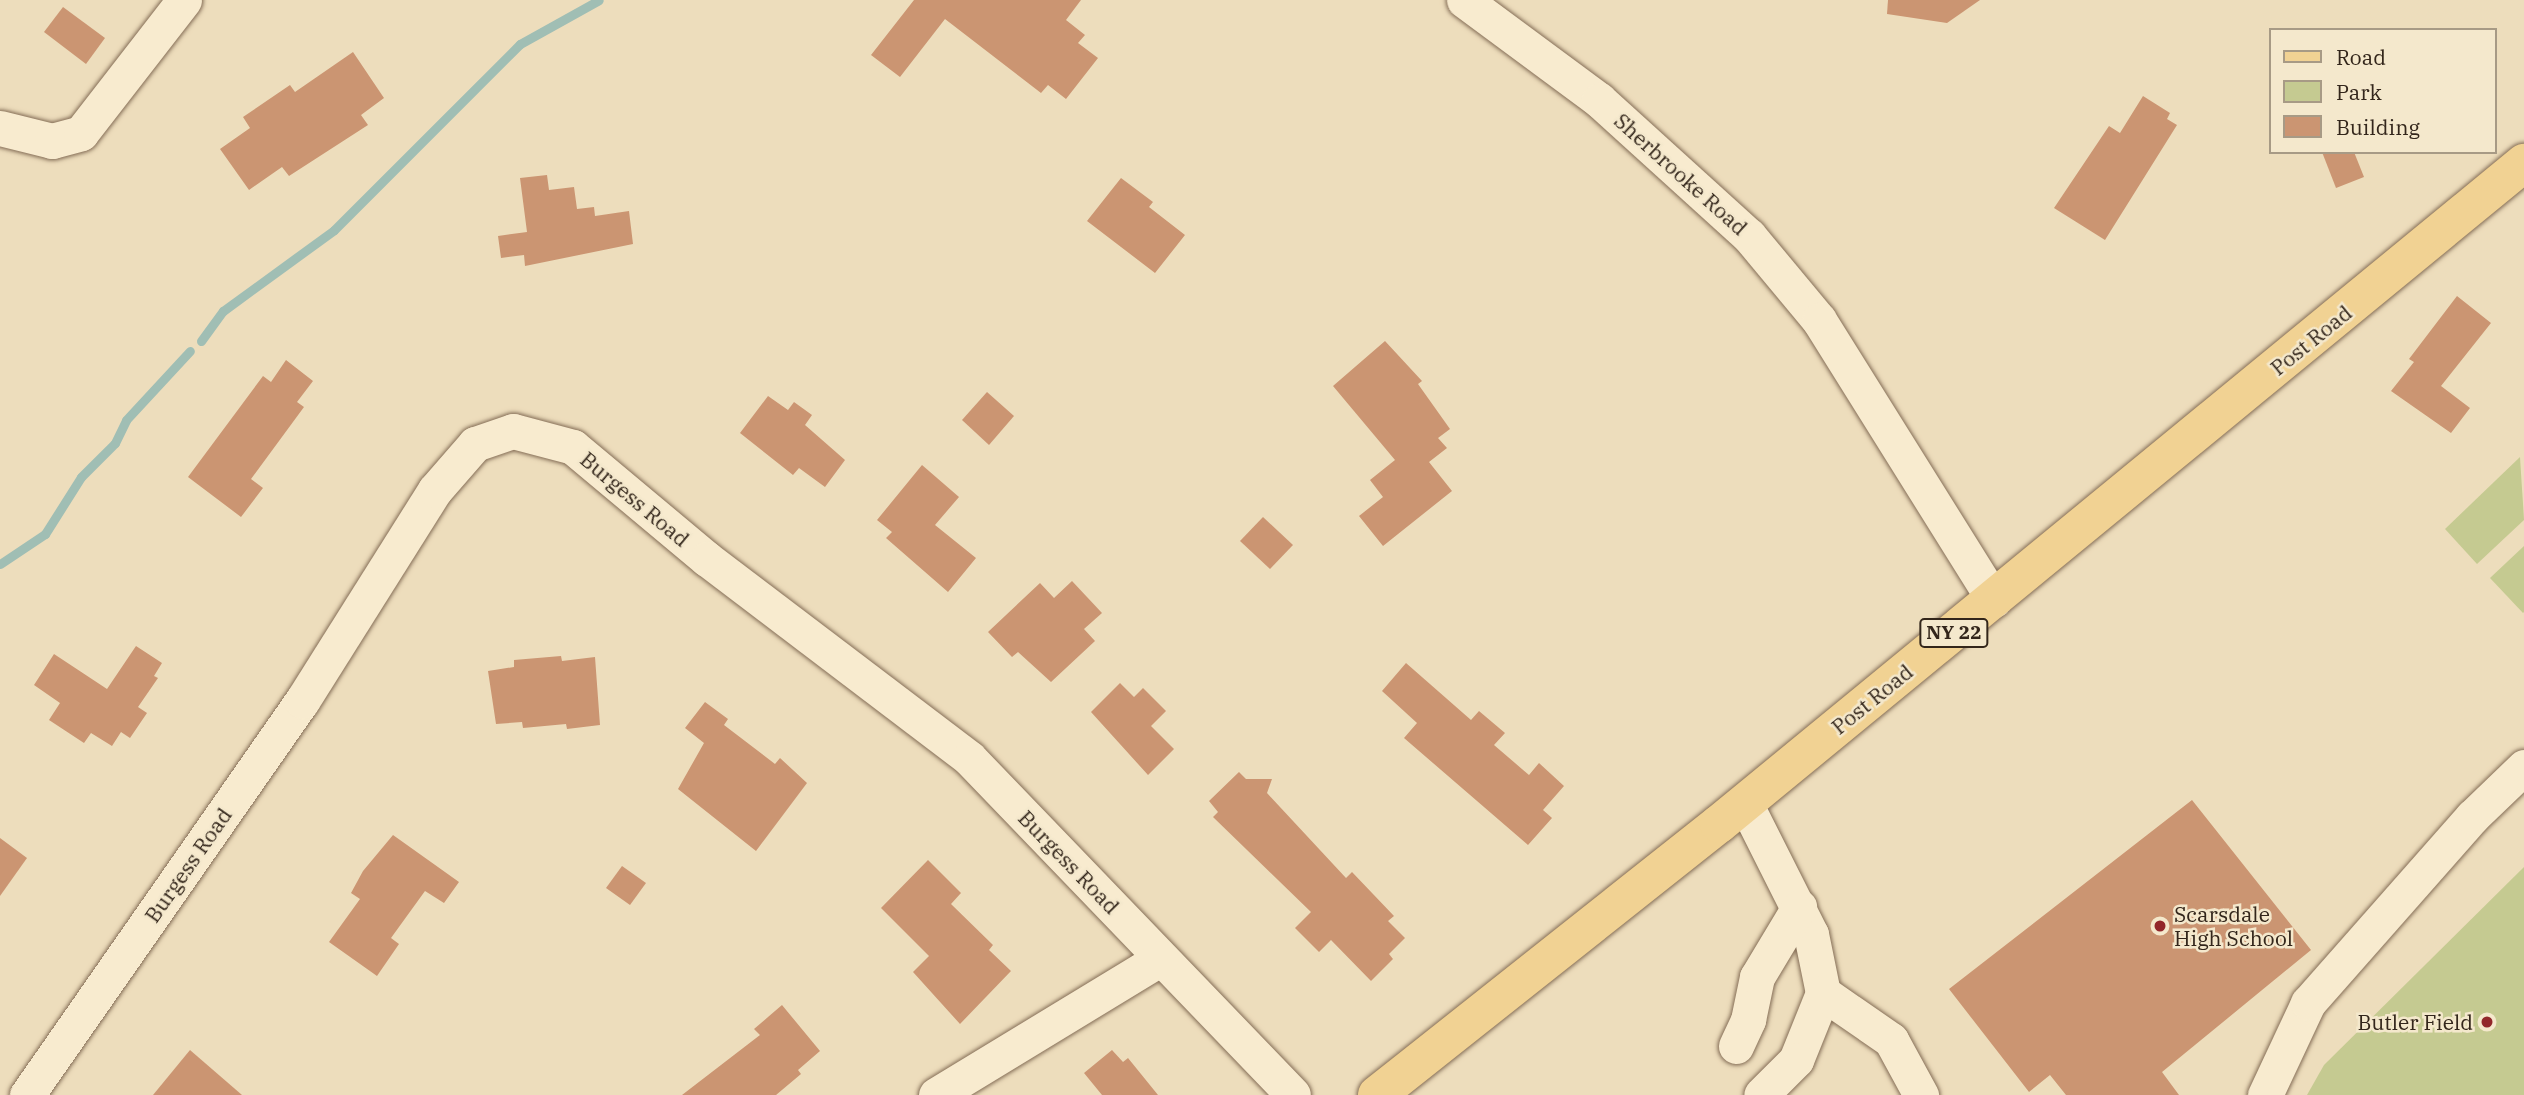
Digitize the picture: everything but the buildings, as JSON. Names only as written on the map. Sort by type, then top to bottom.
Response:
[{"type":"main road","name":"Post Road","points":[[1377,1095],[1745,803],[2524,163]]},
{"type":"street","points":[[0,128],[52,141],[81,133],[184,0]]},
{"type":"street","points":[[194,0],[200,0]]},
{"type":"street","name":"Sherbrooke Road","points":[[1464,0],[1599,100],[1749,236],[1819,320],[1994,600]]},
{"type":"street","name":"Burgess Road","points":[[27,1095],[302,701],[435,490],[475,444],[513,431],[573,447],[706,559],[969,758],[1293,1095]]},
{"type":"street","points":[[2265,1095],[2308,1003],[2472,817],[2524,766]]},
{"type":"street","points":[[1745,803],[1811,934],[1824,993],[1796,1060],[1761,1095]]},
{"type":"street","points":[[1736,1046],[1748,1020],[1756,977],[1799,908]]},
{"type":"street","points":[[936,1095],[1161,958]]},
{"type":"street","points":[[1824,993],[1891,1040],[1921,1095]]},
{"type":"green space","points":[[2520,457],[2524,520],[2477,564],[2445,529]]},
{"type":"green space","points":[[2524,546],[2524,612],[2523,613],[2490,578]]},
{"type":"green space","points":[[2524,867],[2524,1095],[2307,1095],[2324,1065]]},
{"type":"waterway","points":[[201,341],[223,311],[334,230],[520,44],[599,0]]},
{"type":"waterway","points":[[0,564],[45,534],[81,477],[115,443],[126,420],[190,351]]},
{"type":"place","name":"Scarsdale High School","points":[[2160,926]]},
{"type":"place","name":"Butler Field","points":[[2487,1022]]}]
